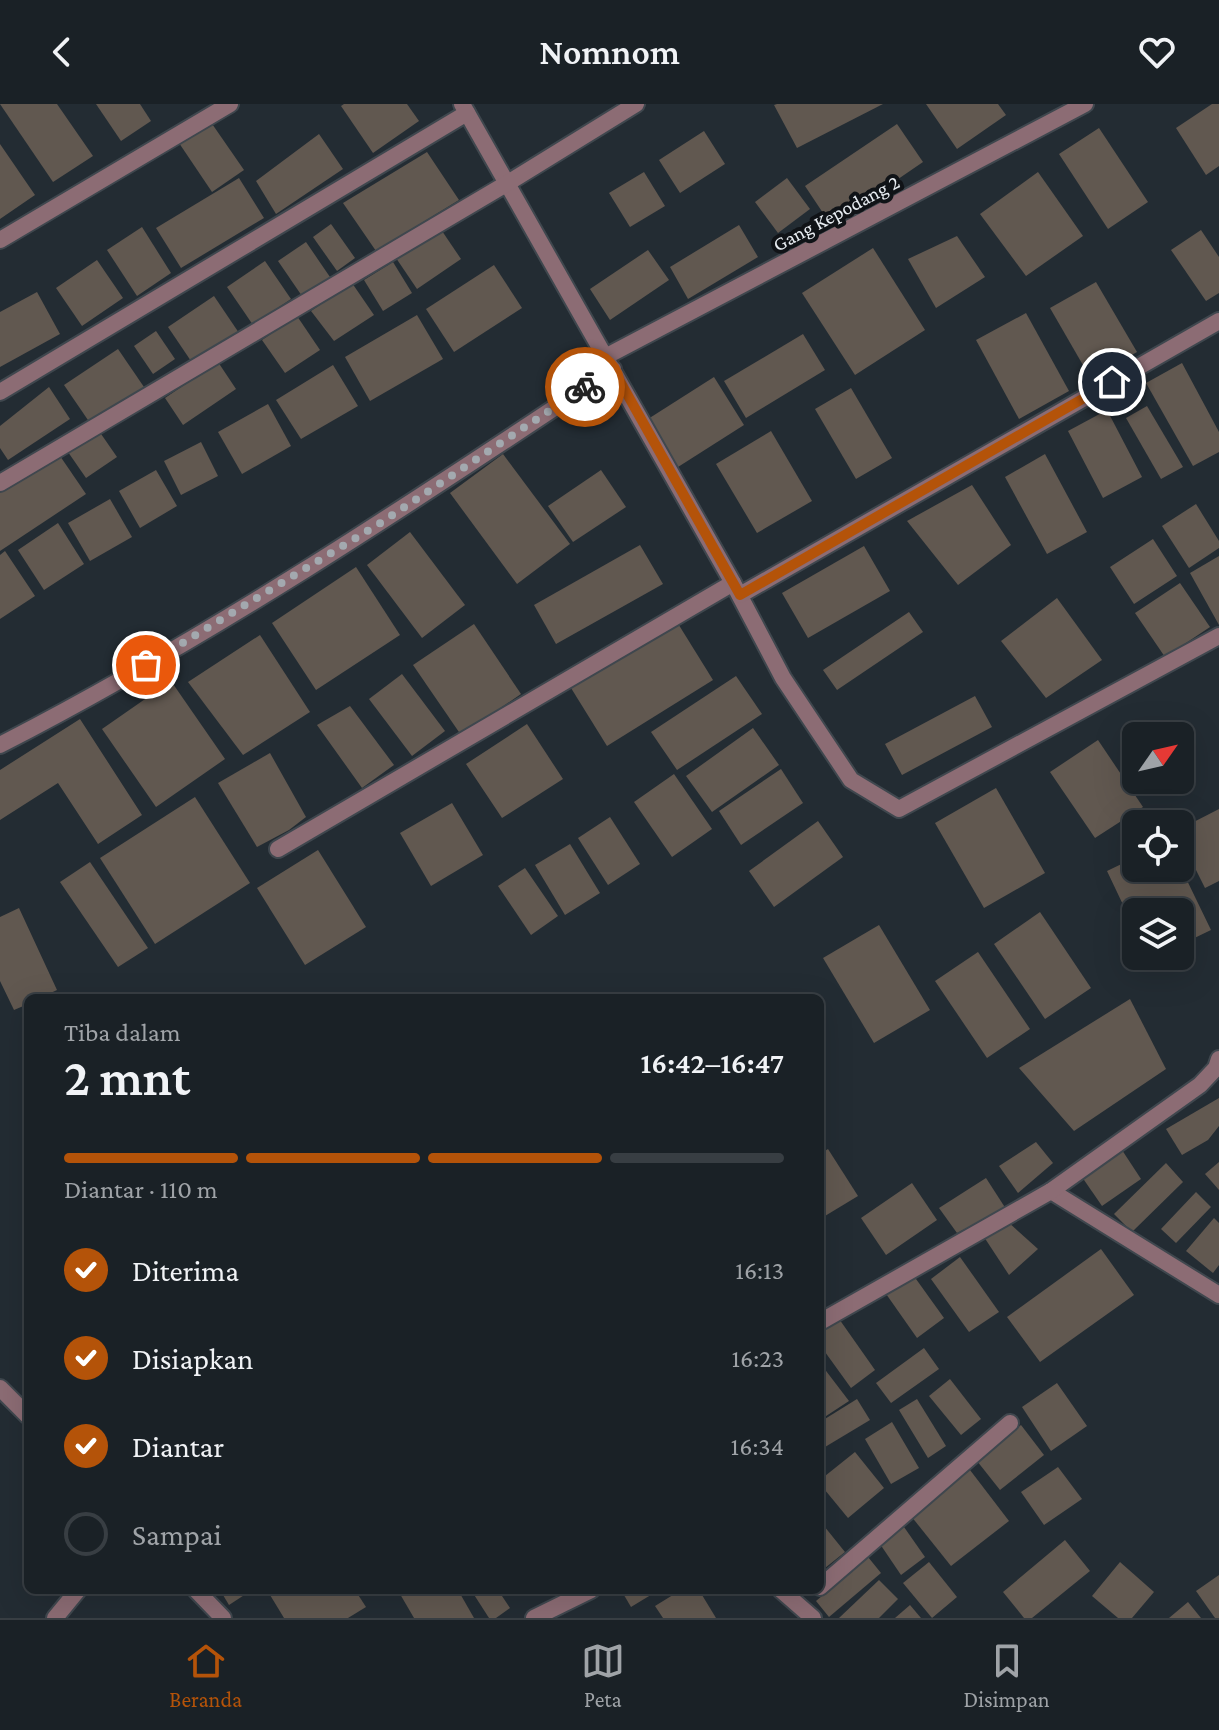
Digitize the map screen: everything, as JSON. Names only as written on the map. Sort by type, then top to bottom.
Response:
[{"type":"street","points":[[0,240],[230,104]]},
{"type":"street","points":[[0,483],[636,104]]},
{"type":"street","name":"Gang Kepodang 2","points":[[0,745],[172,651],[379,524],[609,363],[1085,104]]},
{"type":"street","points":[[0,392],[465,108],[783,678],[851,780],[899,809],[1219,636]]},
{"type":"street","points":[[278,849],[736,589],[1219,321]]},
{"type":"street","points":[[824,1320],[1051,1191],[1200,1085],[1216,1068],[1219,1059]]},
{"type":"street","points":[[1051,1191],[1219,1295]]},
{"type":"street","points":[[0,1388],[24,1412]]},
{"type":"street","points":[[824,1584],[1010,1423]]},
{"type":"street","points":[[55,1618],[75,1594]]},
{"type":"street","points":[[200,1594],[223,1618]]},
{"type":"street","points":[[534,1618],[583,1594]]},
{"type":"street","points":[[786,1594],[813,1618]]},
{"type":"street","points":[[800,1606],[813,1594]]},
{"type":"building","points":[[0,104],[57,104],[93,156],[53,182]]},
{"type":"building","points":[[96,104],[140,104],[151,121],[121,141]]},
{"type":"building","points":[[407,104],[419,121],[373,153],[341,106]]},
{"type":"building","points":[[883,104],[797,148],[774,105]]},
{"type":"building","points":[[926,104],[998,104],[1006,115],[957,149]]},
{"type":"building","points":[[1212,104],[1219,104],[1219,166],[1206,175],[1176,128]]},
{"type":"building","points":[[208,118],[244,170],[212,192],[177,140]]},
{"type":"building","points":[[897,124],[923,162],[831,225],[805,186]]},
{"type":"building","points":[[1099,128],[1148,202],[1108,229],[1059,154]]},
{"type":"building","points":[[704,131],[725,164],[680,193],[659,160]]},
{"type":"building","points":[[319,134],[343,169],[276,214],[256,181]]},
{"type":"building","points":[[0,144],[35,195],[0,219]]},
{"type":"building","points":[[427,152],[459,200],[376,251],[343,203]]},
{"type":"building","points":[[644,172],[665,206],[630,227],[609,193]]},
{"type":"building","points":[[1038,172],[1083,236],[1026,276],[980,214]]},
{"type":"building","points":[[239,178],[264,218],[181,268],[156,228]]},
{"type":"building","points":[[787,178],[810,209],[778,233],[755,202]]},
{"type":"building","points":[[331,224],[355,258],[337,271],[313,237]]},
{"type":"building","points":[[739,225],[758,257],[688,299],[670,267]]},
{"type":"building","points":[[142,227],[171,273],[137,296],[107,250]]},
{"type":"building","points":[[440,228],[461,259],[417,289],[396,258]]},
{"type":"building","points":[[1201,230],[1219,257],[1219,293],[1206,301],[1171,250]]},
{"type":"building","points":[[957,236],[985,277],[936,308],[908,259]]},
{"type":"building","points":[[306,242],[330,277],[302,296],[278,261]]},
{"type":"building","points":[[873,248],[925,330],[855,375],[802,293]]},
{"type":"building","points":[[648,250],[669,280],[610,320],[590,289]]},
{"type":"building","points":[[97,260],[123,298],[82,326],[56,288]]},
{"type":"building","points":[[265,261],[291,299],[253,325],[227,287]]},
{"type":"building","points":[[393,262],[412,293],[383,311],[364,280]]},
{"type":"building","points":[[494,265],[522,308],[454,352],[426,309]]},
{"type":"building","points":[[1096,282],[1137,352],[1091,379],[1050,308]]},
{"type":"building","points":[[352,283],[374,315],[334,341],[311,311]]},
{"type":"building","points":[[37,292],[60,334],[0,367],[0,312]]},
{"type":"building","points":[[214,296],[239,333],[193,364],[168,327]]},
{"type":"building","points":[[1026,313],[1069,391],[1019,419],[976,340]]},
{"type":"building","points":[[417,315],[443,359],[370,401],[345,357]]},
{"type":"building","points":[[297,316],[320,350],[285,373],[262,340]]},
{"type":"building","points":[[156,331],[175,359],[153,374],[134,346]]},
{"type":"building","points":[[803,334],[825,370],[746,418],[724,381]]},
{"type":"building","points":[[118,349],[144,387],[90,423],[64,385]]},
{"type":"building","points":[[218,362],[236,389],[183,425],[165,398]]},
{"type":"building","points":[[1182,363],[1219,432],[1219,452],[1193,466],[1146,383]]},
{"type":"building","points":[[333,365],[358,406],[301,439],[276,400]]},
{"type":"building","points":[[714,377],[744,425],[678,467],[648,419]]},
{"type":"building","points":[[49,387],[70,419],[8,460],[0,448],[0,426]]},
{"type":"building","points":[[851,388],[892,458],[856,479],[815,409]]},
{"type":"building","points":[[268,404],[291,446],[242,474],[218,432]]},
{"type":"building","points":[[1147,406],[1183,467],[1161,479],[1126,418]]},
{"type":"building","points":[[1107,410],[1142,477],[1103,498],[1068,431]]},
{"type":"building","points":[[99,431],[117,457],[86,478],[68,452]]},
{"type":"building","points":[[771,431],[812,501],[757,533],[716,464]]},
{"type":"building","points":[[201,442],[218,476],[181,495],[164,461]]},
{"type":"building","points":[[58,453],[86,494],[0,551],[0,493]]},
{"type":"building","points":[[503,454],[570,544],[517,584],[450,493]]},
{"type":"building","points":[[1045,454],[1087,532],[1047,554],[1005,477]]},
{"type":"building","points":[[156,470],[177,506],[140,528],[119,491]]},
{"type":"building","points":[[601,470],[626,507],[573,542],[548,506]]},
{"type":"building","points":[[972,485],[1011,545],[958,585],[907,521]]},
{"type":"building","points":[[110,499],[132,537],[90,561],[68,523]]},
{"type":"building","points":[[1196,504],[1219,541],[1219,548],[1189,568],[1162,526]]},
{"type":"building","points":[[58,523],[84,564],[44,590],[18,550]]},
{"type":"building","points":[[410,532],[465,605],[422,638],[367,565]]},
{"type":"building","points":[[1153,539],[1177,576],[1134,604],[1110,567]]},
{"type":"building","points":[[640,545],[663,584],[556,644],[534,605]]},
{"type":"building","points":[[864,546],[890,591],[808,638],[782,593]]},
{"type":"building","points":[[5,551],[35,596],[0,619],[0,555]]},
{"type":"building","points":[[1219,556],[1219,625],[1190,573]]},
{"type":"building","points":[[356,567],[400,635],[316,690],[272,623]]},
{"type":"building","points":[[1180,583],[1210,627],[1165,657],[1135,613]]},
{"type":"building","points":[[1057,598],[1102,660],[1046,698],[1001,641]]},
{"type":"building","points":[[909,612],[923,632],[837,690],[823,670]]},
{"type":"building","points":[[677,622],[713,680],[607,746],[571,688]]},
{"type":"building","points":[[474,624],[521,694],[461,735],[413,665]]},
{"type":"building","points":[[260,635],[310,712],[243,755],[188,682]]},
{"type":"building","points":[[402,674],[445,731],[412,756],[369,699]]},
{"type":"building","points":[[736,676],[762,714],[677,770],[651,732]]},
{"type":"building","points":[[171,681],[225,759],[156,807],[102,729]]},
{"type":"building","points":[[975,696],[992,727],[902,775],[885,744]]},
{"type":"building","points":[[350,706],[394,765],[362,788],[317,725]]},
{"type":"building","points":[[80,719],[142,815],[98,844],[58,783],[0,820],[0,770]]},
{"type":"building","points":[[527,724],[563,779],[502,818],[466,764]]},
{"type":"building","points":[[753,728],[779,765],[712,812],[686,776]]},
{"type":"building","points":[[1098,740],[1122,776],[1122,794],[1134,794],[1143,807],[1122,810],[1122,821],[1095,838],[1050,772]]},
{"type":"building","points":[[270,753],[306,817],[257,847],[218,783]]},
{"type":"building","points":[[781,769],[803,803],[741,845],[719,811]]},
{"type":"building","points":[[674,774],[712,829],[672,857],[634,802]]},
{"type":"building","points":[[996,788],[1045,873],[984,908],[935,823]]},
{"type":"building","points":[[195,797],[250,883],[155,944],[100,858]]},
{"type":"building","points":[[452,803],[483,855],[431,886],[400,833]]},
{"type":"building","points":[[1219,809],[1219,881],[1205,888],[1194,866],[1194,822]]},
{"type":"building","points":[[610,817],[640,864],[608,885],[578,838]]},
{"type":"building","points":[[818,821],[843,857],[774,907],[749,871]]},
{"type":"building","points":[[570,844],[600,893],[565,915],[535,865]]},
{"type":"building","points":[[318,850],[366,927],[305,965],[257,888]]},
{"type":"building","points":[[90,862],[148,948],[118,967],[60,882]]},
{"type":"building","points":[[1122,864],[1122,882],[1188,882],[1211,930],[1194,938],[1194,898],[1122,898],[1122,903],[1107,871]]},
{"type":"building","points":[[525,868],[558,916],[531,935],[498,886]]},
{"type":"building","points":[[19,908],[57,990],[48,994],[24,994],[24,1006],[14,1010],[0,981],[0,917]]},
{"type":"building","points":[[1040,912],[1091,988],[1045,1019],[994,944]]},
{"type":"building","points":[[879,925],[930,1010],[874,1043],[823,958]]},
{"type":"building","points":[[978,952],[1030,1029],[987,1058],[935,981]]},
{"type":"building","points":[[1130,999],[1166,1069],[1074,1131],[1019,1068]]},
{"type":"building","points":[[1219,1098],[1219,1126],[1208,1140],[1182,1155],[1166,1129]]},
{"type":"building","points":[[1036,1142],[1053,1163],[1018,1193],[999,1166]]},
{"type":"building","points":[[828,1149],[858,1196],[824,1217],[824,1152]]},
{"type":"building","points":[[1122,1150],[1141,1179],[1102,1206],[1082,1177]]},
{"type":"building","points":[[1219,1162],[1219,1190],[1205,1174]]},
{"type":"building","points":[[1166,1163],[1183,1182],[1132,1232],[1114,1214]]},
{"type":"building","points":[[986,1178],[1006,1209],[957,1233],[939,1208]]},
{"type":"building","points":[[912,1183],[937,1220],[886,1255],[861,1218]]},
{"type":"building","points":[[1196,1192],[1211,1207],[1176,1243],[1161,1229]]},
{"type":"building","points":[[1214,1218],[1219,1223],[1219,1265],[1213,1273],[1186,1251]]},
{"type":"building","points":[[1007,1221],[1038,1249],[1009,1275],[984,1237]]},
{"type":"building","points":[[1101,1249],[1134,1295],[1040,1362],[1007,1317]]},
{"type":"building","points":[[960,1257],[999,1312],[969,1332],[931,1279]]},
{"type":"building","points":[[911,1272],[944,1318],[917,1338],[884,1291]]},
{"type":"building","points":[[837,1316],[875,1370],[851,1388],[824,1351],[824,1325]]},
{"type":"building","points":[[924,1348],[939,1369],[891,1403],[876,1383]]},
{"type":"building","points":[[824,1368],[849,1401],[824,1417]]},
{"type":"building","points":[[950,1379],[981,1419],[961,1435],[929,1396]]},
{"type":"building","points":[[1057,1383],[1087,1426],[1051,1451],[1022,1407]]},
{"type":"building","points":[[857,1399],[870,1420],[824,1448],[824,1420]]},
{"type":"building","points":[[917,1399],[946,1446],[928,1458],[899,1410]]},
{"type":"building","points":[[892,1422],[919,1468],[891,1484],[865,1439]]},
{"type":"building","points":[[1021,1425],[1044,1455],[1000,1490],[977,1461]]},
{"type":"building","points":[[855,1452],[884,1488],[848,1518],[824,1489],[824,1477]]},
{"type":"building","points":[[1058,1467],[1082,1499],[1044,1525],[1021,1492]]},
{"type":"building","points":[[970,1470],[1009,1521],[951,1566],[911,1516]]},
{"type":"building","points":[[824,1526],[845,1552],[824,1569]]},
{"type":"building","points":[[904,1527],[925,1557],[901,1575],[880,1544]]},
{"type":"building","points":[[1065,1540],[1090,1571],[1032,1618],[1024,1618],[1003,1592]]},
{"type":"building","points":[[868,1557],[881,1573],[829,1617],[816,1601]]},
{"type":"building","points":[[929,1562],[957,1597],[932,1618],[903,1583]]},
{"type":"building","points":[[1120,1562],[1154,1592],[1132,1618],[1118,1618],[1092,1596]]},
{"type":"building","points":[[1219,1575],[1219,1618],[1215,1618],[1196,1591]]},
{"type":"building","points":[[879,1580],[898,1599],[879,1618],[839,1618]]},
{"type":"building","points":[[222,1594],[246,1594],[229,1605]]},
{"type":"building","points":[[269,1594],[358,1594],[366,1607],[348,1618],[284,1618]]},
{"type":"building","points":[[400,1594],[460,1594],[474,1618],[414,1618]]},
{"type":"building","points":[[474,1594],[501,1594],[510,1608],[496,1618],[489,1618]]},
{"type":"building","points":[[623,1594],[652,1594],[631,1607]]},
{"type":"building","points":[[674,1594],[701,1594],[716,1618],[663,1618],[655,1606]]},
{"type":"building","points":[[1188,1602],[1201,1618],[1169,1618]]},
{"type":"building","points":[[910,1605],[921,1618],[895,1618]]},
{"type":"way so far","points":[[146,665],[379,524],[585,387]]},
{"type":"route","points":[[585,387],[613,369],[740,595],[1112,382]]}]
